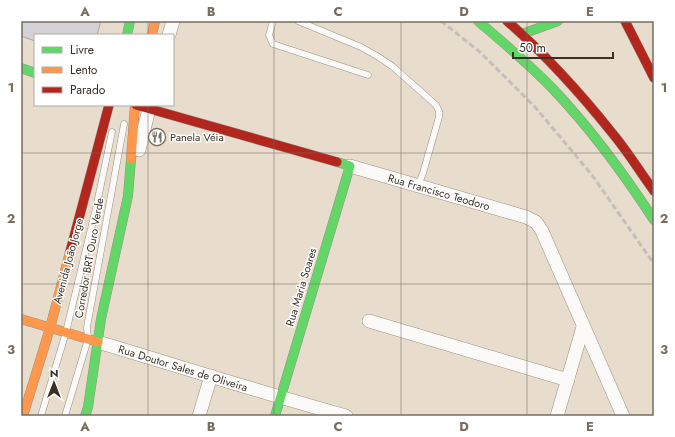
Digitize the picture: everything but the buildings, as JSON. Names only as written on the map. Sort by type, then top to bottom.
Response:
[{"type":"main road","points":[[127,34],[130,21]]},
{"type":"main road","points":[[152,34],[155,21]]},
{"type":"main road","points":[[478,21],[517,54],[591,133],[639,197],[654,220]]},
{"type":"main road","points":[[507,21],[552,63],[580,95],[649,175],[654,191]]},
{"type":"main road","points":[[522,34],[558,21]]},
{"type":"main road","points":[[625,21],[654,78]]},
{"type":"main road","points":[[21,68],[34,73]]},
{"type":"main road","points":[[85,416],[88,406],[93,340],[101,319],[128,196],[135,106]]},
{"type":"main road","name":"Rua Francisco Teodoro","points":[[149,107],[350,166]]},
{"type":"main road","name":"Avenida João Jorge","points":[[24,416],[111,108]]},
{"type":"main road","name":"Rua Maria Soares","points":[[275,416],[350,166]]},
{"type":"main road","name":"Rua Doutor Sales de Oliveira","points":[[21,319],[93,340]]},
{"type":"main road","points":[[66,332],[87,326],[101,319]]},
{"type":"street","points":[[170,34],[173,21]]},
{"type":"street","points":[[128,196],[149,107]]},
{"type":"street","name":"Rua Francisco Teodoro","points":[[350,166],[526,217],[536,222],[542,231],[623,416]]},
{"type":"street","points":[[369,321],[568,380]]},
{"type":"street","points":[[557,416],[583,326]]},
{"type":"street","name":"Rua Doutor Sales de Oliveira","points":[[93,340],[280,398],[346,416]]},
{"type":"street","points":[[199,416],[211,376]]},
{"type":"lane","points":[[273,21],[269,35],[273,44],[368,75]]},
{"type":"lane","points":[[298,21],[361,47],[377,56],[392,66],[436,105],[439,111],[439,117],[418,186]]},
{"type":"lane","name":"Corredor BRT Ouro Verde","points":[[65,416],[93,340],[87,326],[125,122],[134,106]]},
{"type":"lane","name":"Corredor BRT Ouro Verde","points":[[41,416],[66,332],[96,208],[113,128]]},
{"type":"railway","points":[[441,21],[480,52],[535,107],[592,175],[654,264]]},
{"type":"traffic: fast","points":[[127,34],[130,21]]},
{"type":"traffic: fast","points":[[478,21],[535,71],[567,104],[606,152],[654,220]]},
{"type":"traffic: fast","points":[[522,34],[558,21]]},
{"type":"traffic: fast","points":[[21,68],[34,73]]},
{"type":"traffic: fast","points":[[85,416],[88,407],[101,319],[128,196],[131,159]]},
{"type":"traffic: fast","points":[[275,416],[350,166],[337,162]]},
{"type":"traffic: slow","points":[[152,34],[155,21]]},
{"type":"traffic: slow","points":[[131,159],[135,106]]},
{"type":"traffic: slow","points":[[23,416],[50,328],[70,252]]},
{"type":"traffic: slow","points":[[21,319],[98,342]]},
{"type":"traffic: jam","points":[[507,21],[563,75],[629,155],[654,191]]},
{"type":"traffic: jam","points":[[625,21],[654,78]]},
{"type":"traffic: jam","points":[[70,252],[109,106]]},
{"type":"traffic: jam","points":[[140,106],[337,162]]},
{"type":"place","name":"Panela Véia","points":[[157,137]]}]
